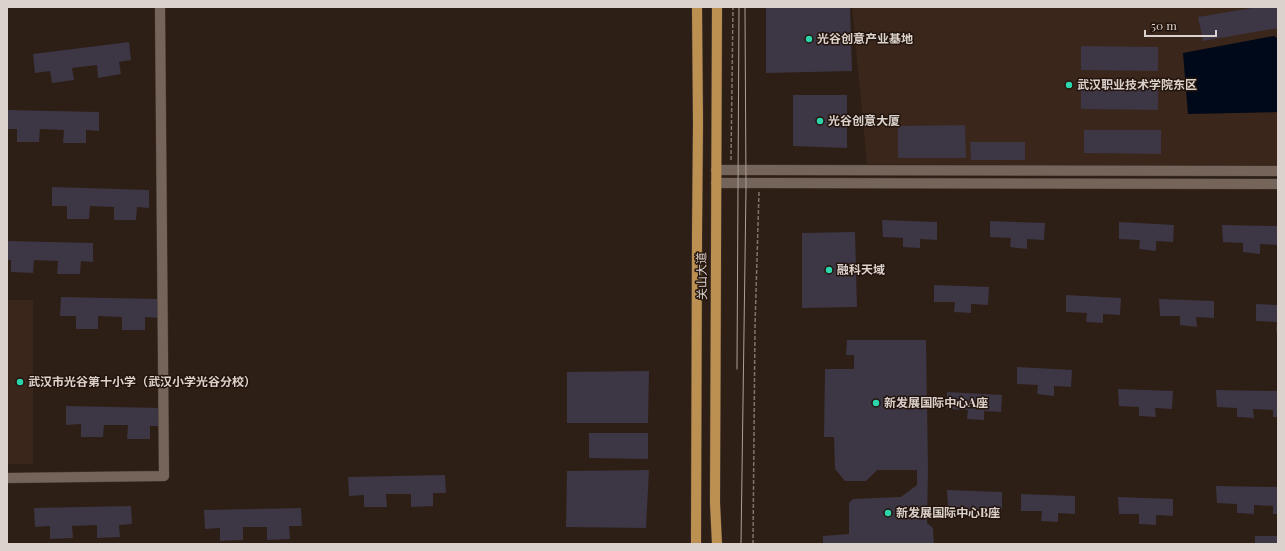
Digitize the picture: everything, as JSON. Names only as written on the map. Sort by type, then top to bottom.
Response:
[{"type":"main road","name":"关山大道","points":[[696,544],[698,7]]},
{"type":"main road","name":"关山大道","points":[[716,7],[715,503],[717,544]]},
{"type":"street","points":[[7,478],[164,476],[160,7]]},
{"type":"street","points":[[716,170],[1278,171]]},
{"type":"street","points":[[716,183],[1278,184]]},
{"type":"path","points":[[731,170],[733,7]]},
{"type":"path","points":[[753,544],[755,326],[759,191]]},
{"type":"shaded area","name":"武汉职业技术学院东区","points":[[852,7],[1278,7],[1278,167],[867,164]]},
{"type":"shaded area","name":"武汉市光谷第十小学（武汉小学光谷分校）","points":[[7,300],[33,300],[33,464],[7,464]]},
{"type":"water","points":[[1274,36],[1278,39],[1278,112],[1188,114],[1183,53]]},
{"type":"building","name":"光谷创意产业基地","points":[[766,7],[850,7],[852,71],[766,73]]},
{"type":"building","points":[[1258,7],[1278,7],[1278,28],[1203,41],[1198,17]]},
{"type":"building","points":[[129,42],[131,60],[119,62],[121,74],[98,78],[97,65],[72,68],[74,80],[52,83],[50,71],[35,73],[33,54]]},
{"type":"building","points":[[1081,46],[1158,47],[1158,71],[1081,70]]},
{"type":"building","points":[[1081,86],[1158,86],[1158,110],[1081,109]]},
{"type":"building","name":"光谷创意大厦","points":[[793,95],[847,95],[847,148],[793,146]]},
{"type":"building","points":[[7,110],[99,112],[99,131],[86,130],[86,143],[63,143],[64,130],[40,129],[39,142],[17,142],[17,129],[7,129]]},
{"type":"building","points":[[965,125],[966,158],[898,158],[898,126]]},
{"type":"building","points":[[1084,130],[1161,130],[1161,154],[1084,153]]},
{"type":"building","points":[[970,142],[1025,142],[1025,160],[971,160]]},
{"type":"building","points":[[52,187],[149,190],[149,208],[137,207],[136,220],[114,220],[114,207],[90,206],[89,219],[67,219],[67,206],[52,206]]},
{"type":"building","points":[[882,220],[937,222],[937,240],[920,239],[920,248],[903,247],[903,238],[883,237]]},
{"type":"building","points":[[990,221],[1045,223],[1044,240],[1027,239],[1027,249],[1010,247],[1011,238],[990,237]]},
{"type":"building","points":[[1119,222],[1174,225],[1173,242],[1156,241],[1156,251],[1139,249],[1140,240],[1119,239]]},
{"type":"building","points":[[1222,225],[1278,226],[1278,245],[1260,244],[1260,254],[1243,252],[1243,243],[1223,242]]},
{"type":"building","name":"融科天域","points":[[855,232],[857,307],[802,308],[802,233]]},
{"type":"building","points":[[7,241],[93,243],[93,262],[81,261],[80,274],[57,274],[58,261],[34,260],[33,273],[11,272],[11,260],[7,260]]},
{"type":"building","points":[[934,285],[989,287],[988,305],[971,304],[971,313],[954,312],[955,302],[934,302]]},
{"type":"building","points":[[1066,295],[1121,298],[1120,315],[1103,314],[1103,323],[1086,322],[1087,313],[1066,312]]},
{"type":"building","points":[[61,297],[158,299],[158,318],[145,317],[145,330],[122,330],[122,317],[98,316],[98,329],[76,329],[76,316],[60,316]]},
{"type":"building","points":[[1159,299],[1214,301],[1214,318],[1196,317],[1197,327],[1180,325],[1180,316],[1160,316]]},
{"type":"building","points":[[1256,304],[1278,305],[1278,331],[1276,331],[1277,322],[1256,321]]},
{"type":"building","name":"新发展国际中心A座","points":[[847,340],[926,340],[928,470],[927,523],[933,528],[934,544],[823,544],[823,536],[849,534],[849,503],[853,499],[901,497],[917,485],[917,470],[877,470],[866,481],[845,481],[835,469],[834,437],[824,437],[825,369],[854,369],[854,355],[846,355]]},
{"type":"building","points":[[1017,367],[1072,370],[1071,387],[1054,386],[1054,396],[1037,394],[1038,385],[1017,384]]},
{"type":"building","points":[[649,371],[648,423],[567,423],[567,372]]},
{"type":"building","points":[[1118,389],[1173,391],[1172,409],[1155,408],[1156,417],[1139,416],[1139,407],[1119,406]]},
{"type":"building","points":[[1216,390],[1278,391],[1278,417],[1273,417],[1273,410],[1253,409],[1254,418],[1237,417],[1237,408],[1217,407]]},
{"type":"building","points":[[947,392],[1002,395],[1001,412],[984,411],[984,420],[967,419],[968,410],[947,409]]},
{"type":"building","points":[[66,406],[163,408],[163,426],[150,426],[150,439],[127,439],[128,425],[104,425],[103,437],[81,437],[81,424],[66,425]]},
{"type":"building","points":[[589,433],[648,433],[648,459],[589,458]]},
{"type":"building","points":[[649,470],[646,528],[566,527],[567,471]]},
{"type":"building","points":[[445,475],[446,493],[433,493],[433,506],[411,507],[411,494],[386,494],[387,507],[364,507],[364,495],[349,496],[348,477]]},
{"type":"building","points":[[1216,486],[1278,487],[1278,514],[1273,514],[1273,506],[1254,505],[1254,514],[1237,513],[1237,504],[1217,503]]},
{"type":"building","points":[[947,490],[1002,492],[1002,510],[985,509],[985,518],[968,517],[968,508],[948,507]]},
{"type":"building","points":[[1021,494],[1075,496],[1075,514],[1058,513],[1058,522],[1041,521],[1042,511],[1021,511]]},
{"type":"building","points":[[1118,497],[1173,499],[1173,516],[1156,515],[1156,525],[1139,524],[1139,514],[1119,514]]},
{"type":"building","points":[[131,506],[132,524],[119,525],[120,537],[97,538],[97,525],[72,526],[73,538],[50,539],[50,526],[35,527],[34,508]]},
{"type":"building","points":[[301,508],[302,526],[289,526],[290,539],[267,540],[267,527],[243,527],[243,540],[220,541],[220,528],[205,529],[204,510]]},
{"type":"building","points":[[1255,536],[1278,536],[1278,544],[1255,544]]},
{"type":"tram line","points":[[737,369],[739,7]]},
{"type":"tram line","points":[[741,544],[746,189],[745,7]]},
{"type":"place","name":"光谷创意产业基地","points":[[809,39]]},
{"type":"place","name":"武汉职业技术学院东区","points":[[1069,85]]},
{"type":"place","name":"光谷创意大厦","points":[[820,121]]},
{"type":"place","name":"融科天域","points":[[829,270]]},
{"type":"place","name":"武汉市光谷第十小学（武汉小学光谷分校）","points":[[20,382]]},
{"type":"place","name":"新发展国际中心A座","points":[[876,403]]},
{"type":"place","name":"新发展国际中心B座","points":[[888,513]]}]
